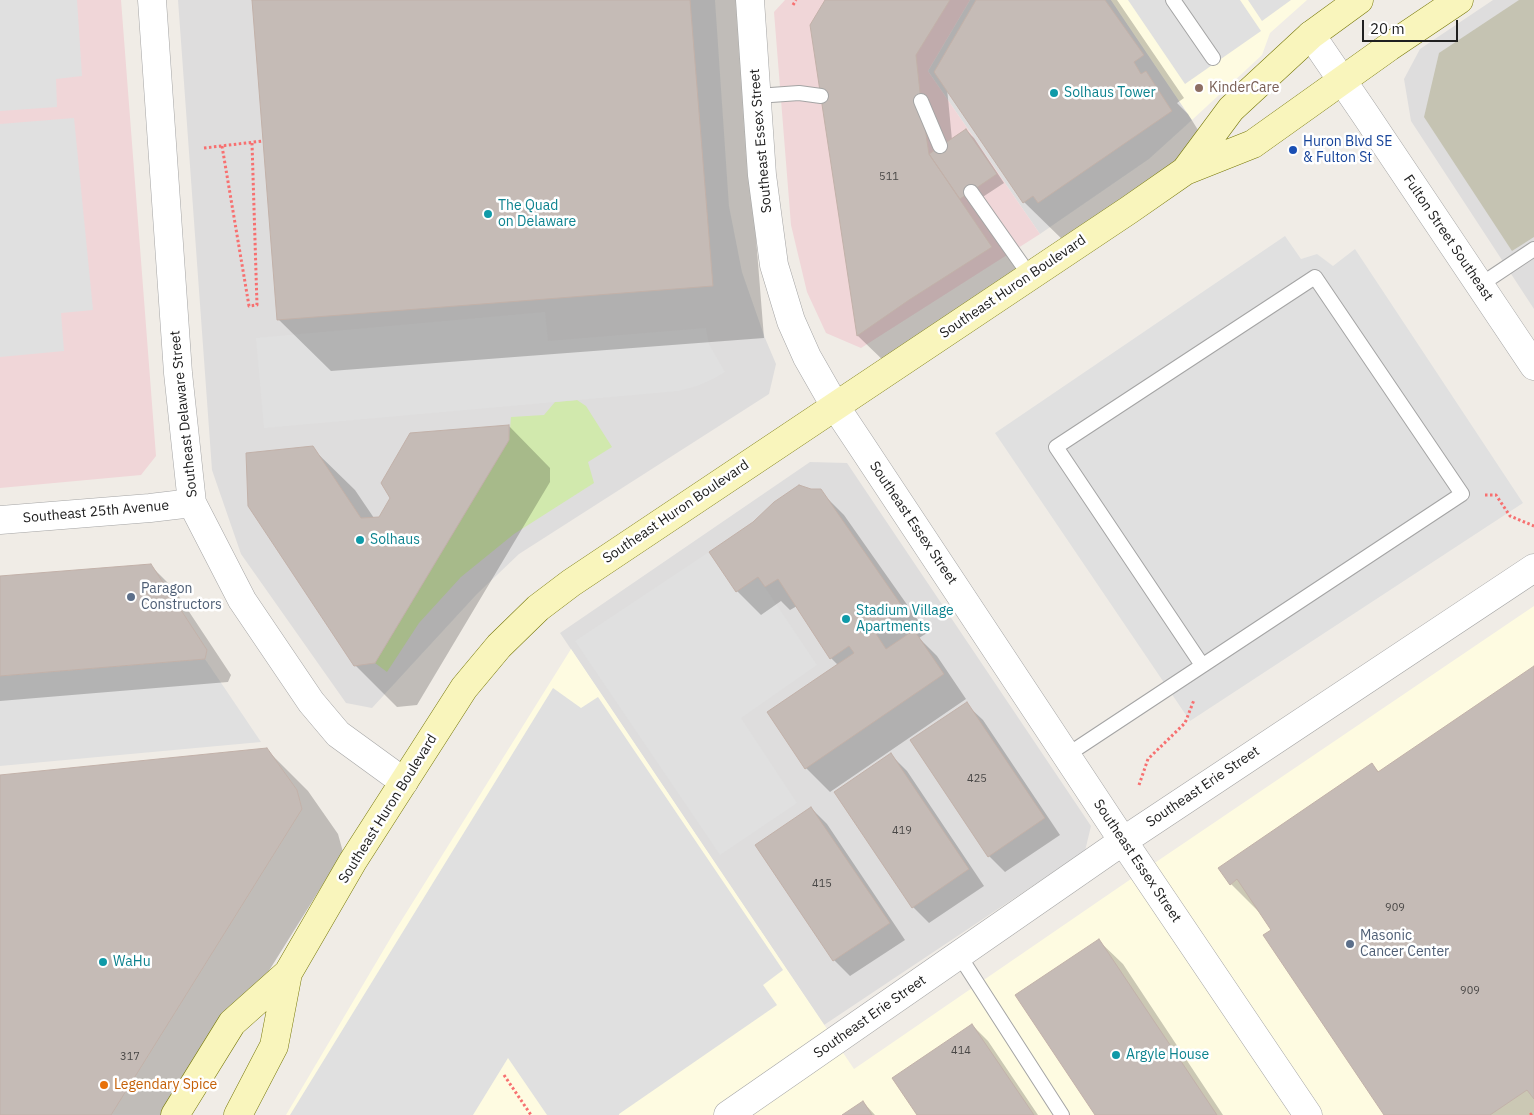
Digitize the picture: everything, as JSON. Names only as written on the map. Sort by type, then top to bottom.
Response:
[{"type":"main road","name":"Southeast Huron Boulevard","points":[[1185,171],[1231,110],[1311,35],[1359,0]]},
{"type":"main road","name":"Southeast Huron Boulevard","points":[[176,1115],[232,1023],[288,973],[353,861],[464,688],[499,646],[538,608],[571,583],[1185,171],[1252,144],[1459,0]]},
{"type":"main road","name":"Southeast Huron Boulevard","points":[[238,1115],[274,1046],[288,973]]},
{"type":"street","name":"Southeast Delaware Street","points":[[152,0],[178,373],[192,503],[242,600],[312,702],[338,734],[404,782]]},
{"type":"street","name":"Southeast Essex Street","points":[[750,0],[762,175],[774,265],[791,321],[807,357],[835,406],[1308,1115]]},
{"type":"street","name":"Fulton Street Southeast","points":[[1311,35],[1534,366]]},
{"type":"street","name":"Southeast 25th Avenue","points":[[0,520],[192,503]]},
{"type":"street","name":"Southeast Erie Street","points":[[728,1115],[1124,841],[1534,568]]},
{"type":"lane","points":[[1173,0],[1213,58]]},
{"type":"lane","points":[[757,96],[798,93],[821,96]]},
{"type":"lane","points":[[920,101],[940,146]]},
{"type":"lane","points":[[971,192],[1030,276]]},
{"type":"lane","points":[[1480,285],[1534,249]]},
{"type":"lane","points":[[1067,755],[1462,494],[1315,277],[1056,447],[1202,665]]},
{"type":"lane","points":[[959,955],[1062,1115]]},
{"type":"path","points":[[793,5],[796,0]]},
{"type":"path","points":[[204,148],[263,141]]},
{"type":"path","points":[[222,146],[249,306],[257,305],[252,142]]},
{"type":"path","points":[[1462,494],[1496,495],[1510,516],[1534,526]]},
{"type":"path","points":[[1139,786],[1148,759],[1185,723]]},
{"type":"path","points":[[504,1074],[531,1115]]},
{"type":"path","points":[[1530,1115],[1534,1112]]},
{"type":"shaded area","points":[[0,0],[121,0],[156,456],[141,475],[0,488]]},
{"type":"shaded area","points":[[0,0],[77,0],[82,76],[56,79],[57,107],[0,111]]},
{"type":"shaded area","points":[[178,0],[715,0],[729,206],[742,272],[776,364],[769,394],[519,554],[477,594],[372,708],[346,703],[241,554],[212,470]]},
{"type":"shaded area","points":[[785,0],[970,0],[928,71],[1040,234],[861,348],[826,333],[807,292],[791,225],[774,12]]},
{"type":"shaded area","name":"Solhaus Tower","points":[[970,0],[1111,0],[1192,120],[1149,159],[1040,234],[928,71]]},
{"type":"shaded area","name":"KinderCare","points":[[1111,0],[1307,0],[1270,33],[1262,55],[1192,120]]},
{"type":"shaded area","points":[[1128,0],[1240,0],[1261,31],[1185,84]]},
{"type":"shaded area","points":[[1248,0],[1291,0],[1262,21]]},
{"type":"shaded area","points":[[1493,0],[1534,0],[1534,309],[1411,121],[1404,79],[1420,49]]},
{"type":"shaded area","points":[[1519,0],[1534,0],[1534,237],[1512,251],[1424,117],[1439,53]]},
{"type":"shaded area","points":[[74,118],[93,310],[61,313],[64,351],[0,357],[0,124]]},
{"type":"shaded area","points":[[1285,236],[1301,259],[1317,254],[1333,266],[1355,249],[1523,503],[1190,721],[995,433]]},
{"type":"shaded area","points":[[545,312],[548,341],[706,328],[709,344],[725,372],[697,386],[678,391],[264,428],[256,338]]},
{"type":"shaded area","points":[[810,462],[847,463],[1091,826],[1085,851],[824,1025],[560,633]]},
{"type":"shaded area","points":[[709,552],[736,591],[758,577],[817,665],[741,718],[797,803],[720,855],[575,641]]},
{"type":"shaded area","points":[[1534,606],[1534,1115],[286,1115],[393,934],[571,649],[854,1069]]},
{"type":"shaded area","points":[[205,659],[261,742],[0,766],[0,676]]},
{"type":"shaded area","points":[[553,688],[581,708],[598,697],[783,970],[763,985],[777,1005],[619,1115],[547,1115],[508,1058],[473,1115],[290,1115]]},
{"type":"green space","points":[[577,400],[586,406],[612,447],[588,462],[594,483],[514,534],[461,577],[419,623],[387,672],[375,663],[509,440],[511,417],[544,415],[555,402]]},
{"type":"building","name":"The Quad on Delaware","points":[[252,0],[690,0],[713,286],[277,320]]},
{"type":"building","points":[[825,0],[950,0],[916,55],[929,154],[992,247],[857,336],[810,25]]},
{"type":"building","name":"Solhaus Tower","points":[[976,0],[1105,0],[1144,55],[1134,62],[1141,74],[1146,71],[1172,111],[1038,203],[1033,196],[1023,203],[934,72]]},
{"type":"building","points":[[966,129],[997,174],[960,199],[929,154]]},
{"type":"building","name":"Solhaus","points":[[509,425],[509,440],[375,663],[354,666],[248,506],[246,453],[313,446],[361,518],[379,517],[390,498],[381,483],[410,433]]},
{"type":"building","name":"Stadium Village Apartments","points":[[799,485],[811,489],[821,489],[904,609],[873,629],[886,649],[914,630],[944,674],[805,769],[767,712],[854,653],[849,646],[830,659],[778,579],[765,587],[758,577],[736,592],[709,552],[753,522],[774,502]]},
{"type":"building","points":[[151,564],[207,650],[205,659],[0,676],[0,576]]},
{"type":"building","points":[[1534,666],[1534,1099],[1527,1090],[1490,1115],[1384,1115],[1263,935],[1271,930],[1237,879],[1230,885],[1218,868],[1372,763],[1378,772]]},
{"type":"building","points":[[967,702],[1045,818],[988,857],[910,740]]},
{"type":"building","name":"WaHu","points":[[267,748],[297,790],[302,809],[111,1115],[0,1115],[0,775]]},
{"type":"building","points":[[891,753],[969,869],[912,908],[834,792]]},
{"type":"building","points":[[811,807],[890,923],[833,961],[755,845]]},
{"type":"building","name":"Argyle House","points":[[1099,939],[1217,1115],[1095,1115],[1015,995]]},
{"type":"building","points":[[972,1024],[1034,1115],[917,1115],[892,1078]]},
{"type":"building","points":[[863,1101],[872,1115],[842,1115]]},
{"type":"place","name":"KinderCare","points":[[1199,88]]},
{"type":"place","name":"Solhaus Tower","points":[[1054,93]]},
{"type":"place","name":"Huron Blvd SE & Fulton St","points":[[1293,150]]},
{"type":"place","name":"The Quad on Delaware","points":[[488,214]]},
{"type":"place","name":"Solhaus","points":[[360,540]]},
{"type":"place","name":"Paragon Constructors","points":[[131,597]]},
{"type":"place","name":"Stadium Village Apartments","points":[[846,619]]},
{"type":"place","name":"Masonic Cancer Center","points":[[1350,944]]},
{"type":"place","name":"WaHu","points":[[103,962]]},
{"type":"place","name":"Argyle House","points":[[1116,1055]]},
{"type":"place","name":"Legendary Spice","points":[[104,1085]]}]
